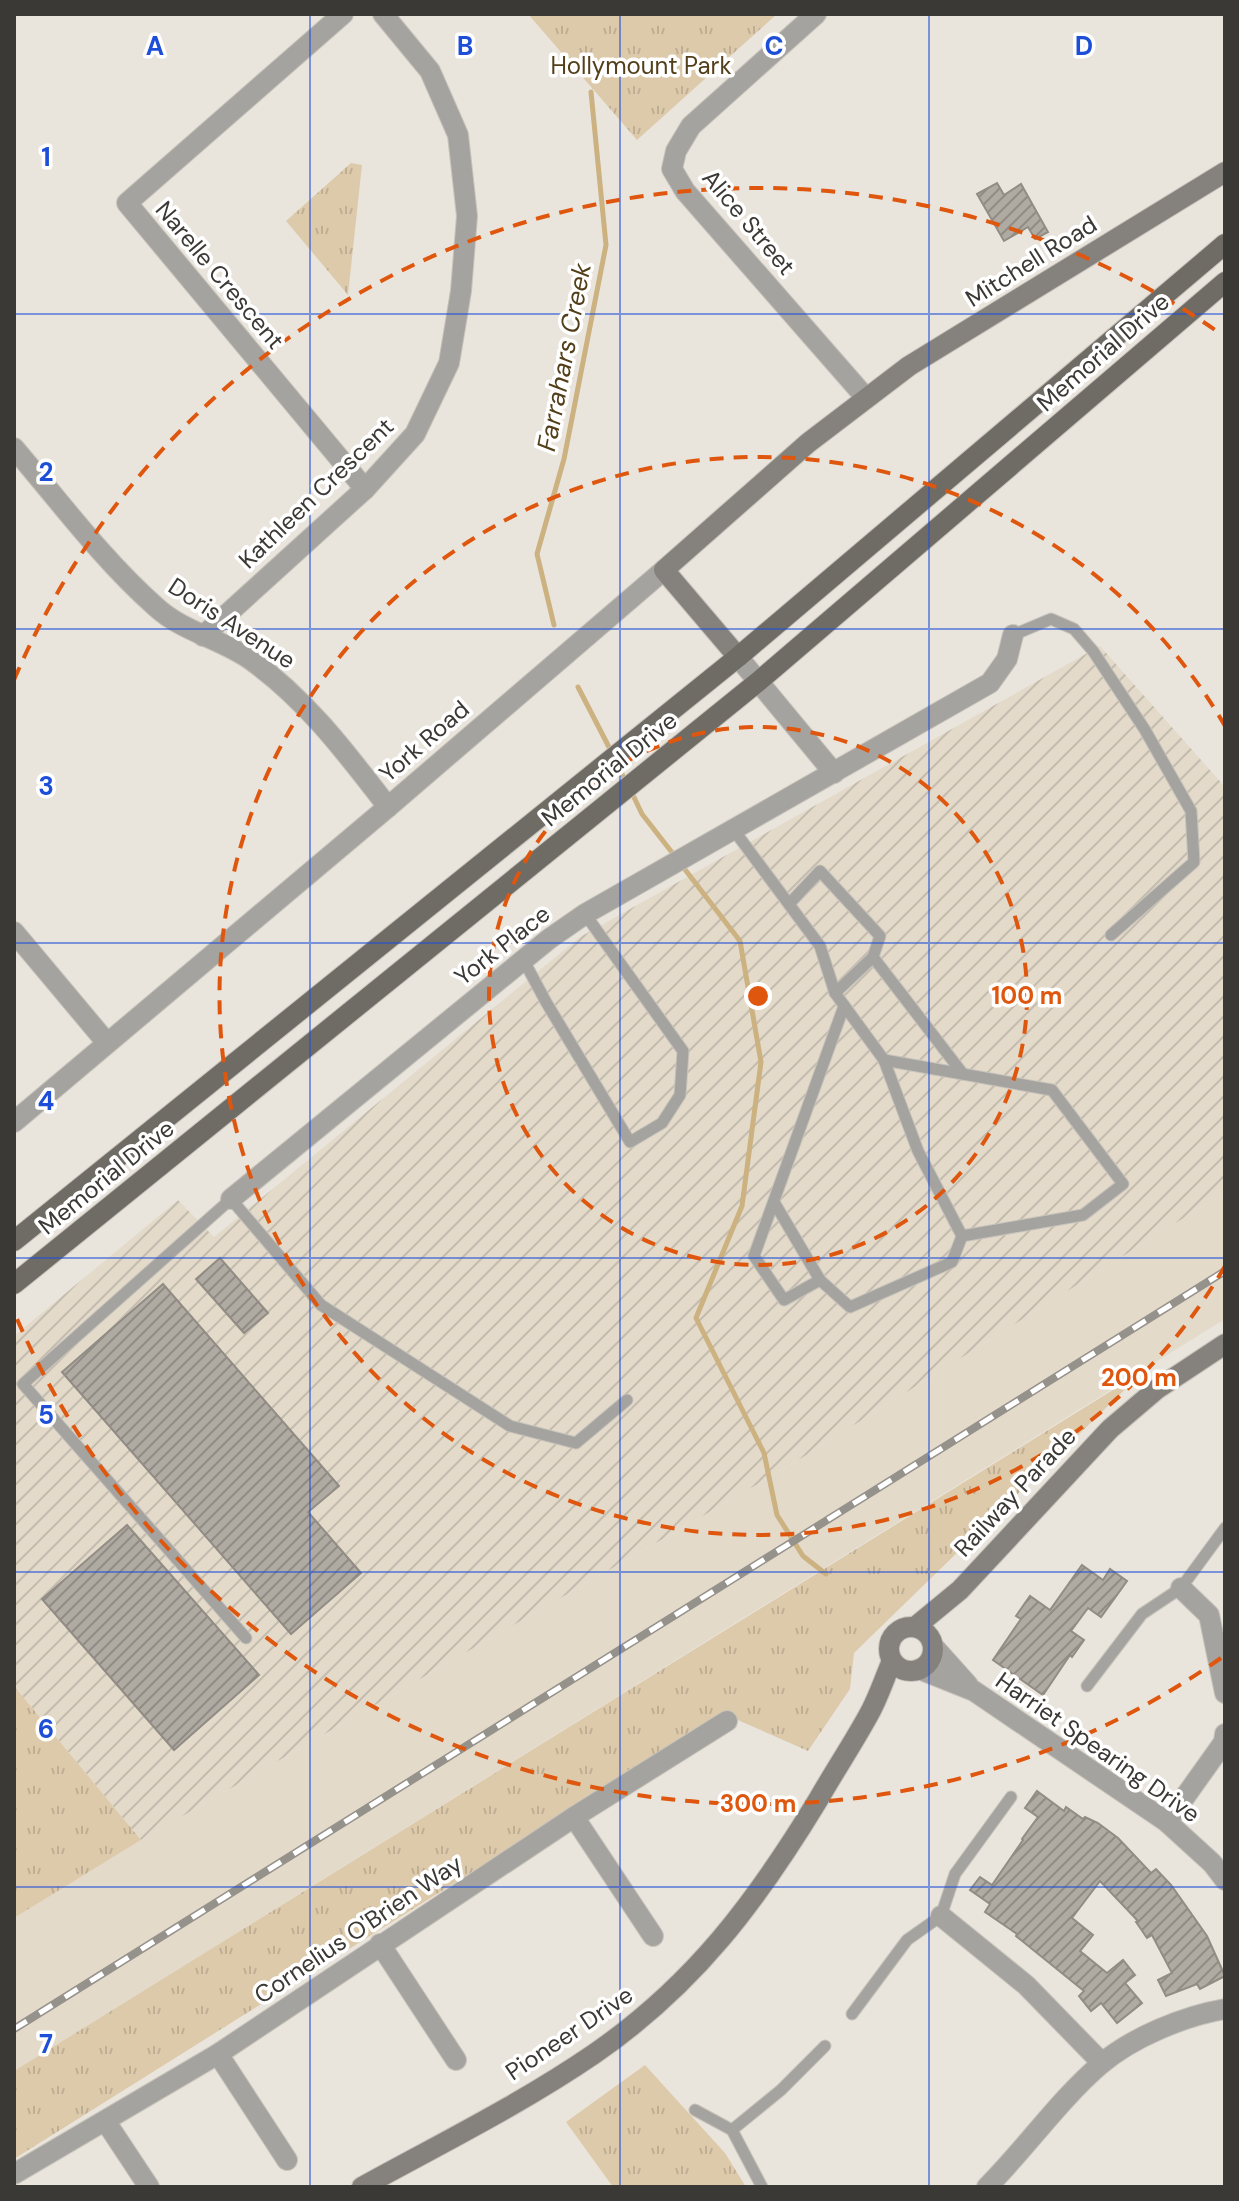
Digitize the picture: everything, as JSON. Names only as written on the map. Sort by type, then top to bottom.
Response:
[{"type":"main road","name":"Mitchell Road","points":[[866,398],[909,366],[1225,172]]},
{"type":"main road","name":"Memorial Drive","points":[[14,1241],[738,657],[1225,244]]},
{"type":"main road","name":"Memorial Drive","points":[[14,1284],[759,681],[1225,282]]},
{"type":"main road","name":"York Road","points":[[664,570],[808,443],[866,398]]},
{"type":"main road","points":[[664,570],[738,657]]},
{"type":"main road","name":"Railway Parade","points":[[960,1590],[1110,1429],[1157,1389],[1225,1344]]},
{"type":"main road","points":[[915,1627],[960,1590]]},
{"type":"main road","points":[[932,1644],[928,1634],[915,1627],[905,1627],[892,1636],[889,1651],[897,1666],[915,1670],[929,1661],[932,1644],[960,1590]]},
{"type":"main road","name":"Pioneer Drive","points":[[362,2187],[596,2053],[666,1997],[719,1942],[757,1896],[870,1714],[892,1661]]},
{"type":"main road","name":"Pioneer Drive","points":[[870,1714],[915,1670]]},
{"type":"street","name":"Narelle Crescent","points":[[343,14],[127,203],[365,489]]},
{"type":"street","name":"Kathleen Crescent","points":[[203,636],[365,489],[415,434],[449,363],[461,291],[467,216],[458,135],[430,71],[383,14]]},
{"type":"street","name":"Alice Street","points":[[816,14],[691,126],[676,151],[672,169],[685,191],[866,398]]},
{"type":"street","name":"Doris Avenue","points":[[14,448],[121,574],[159,610],[249,658],[294,694],[388,807]]},
{"type":"street","name":"York Road","points":[[14,1122],[664,570]]},
{"type":"street","name":"York Place","points":[[231,1199],[523,959],[585,914],[990,683],[1007,659],[1013,635]]},
{"type":"street","points":[[738,657],[834,773]]},
{"type":"street","points":[[14,932],[107,1043]]},
{"type":"street","points":[[1181,1588],[1209,1615],[1225,1693]]},
{"type":"street","name":"Harriet Spearing Drive","points":[[932,1644],[974,1691],[1167,1822],[1212,1863],[1225,1880]]},
{"type":"street","name":"Harriet Spearing Drive","points":[[915,1670],[974,1691]]},
{"type":"street","name":"Cornelius O'Brien Way","points":[[14,2174],[218,2054],[574,1817],[727,1721]]},
{"type":"street","points":[[1167,1822],[1224,1742],[1225,1734]]},
{"type":"street","points":[[574,1817],[653,1936]]},
{"type":"street","points":[[941,1916],[1026,1985],[1102,2063]]},
{"type":"street","points":[[380,1944],[456,2060]]},
{"type":"street","points":[[987,2187],[1102,2063],[1151,2033],[1201,2013],[1225,2009]]},
{"type":"street","points":[[218,2054],[287,2160]]},
{"type":"street","points":[[106,2122],[149,2187]]},
{"type":"lane","points":[[1013,635],[1051,619],[1074,629],[1093,651],[1145,730],[1191,811],[1194,862],[1111,935]]},
{"type":"lane","points":[[733,829],[820,946],[835,993],[884,1060],[918,1151],[962,1236],[952,1262],[850,1307],[820,1280],[774,1202]]},
{"type":"lane","points":[[789,904],[820,871],[880,936],[873,957],[835,993]]},
{"type":"lane","points":[[523,959],[630,1142],[662,1123],[680,1095],[683,1051],[585,914]]},
{"type":"lane","points":[[873,957],[963,1074]]},
{"type":"lane","points":[[820,1280],[784,1300],[754,1256],[844,1006]]},
{"type":"lane","points":[[884,1060],[1052,1090],[1123,1184],[1083,1215],[962,1236]]},
{"type":"lane","points":[[246,1638],[23,1384],[231,1199],[321,1305],[510,1426],[576,1443],[627,1400]]},
{"type":"lane","points":[[1087,1686],[1142,1614],[1181,1588],[1225,1528]]},
{"type":"lane","points":[[852,2014],[907,1940],[941,1916],[955,1874],[1011,1797]]},
{"type":"lane","points":[[732,2130],[781,2090],[825,2046]]},
{"type":"lane","points":[[695,2110],[732,2130],[762,2187]]},
{"type":"shaded area","points":[[1100,646],[1225,787],[1225,1192],[784,1469],[141,1840],[14,1686],[14,1336],[178,1200],[214,1237],[580,937]]},
{"type":"shaded area","points":[[1225,1192],[1225,1319],[14,2071],[14,1918],[141,1840],[784,1469]]},
{"type":"green space","name":"Hollymount Park","points":[[528,14],[777,14],[637,140]]},
{"type":"green space","points":[[351,163],[362,165],[348,295],[286,221]]},
{"type":"green space","points":[[1145,1370],[854,1653],[850,1689],[808,1751],[724,1714],[14,2159],[14,2071]]},
{"type":"green space","points":[[14,1686],[141,1840],[14,1918]]},
{"type":"green space","points":[[645,2065],[725,2153],[746,2187],[613,2187],[566,2122]]},
{"type":"building","points":[[997,183],[1004,195],[1021,184],[1048,232],[1035,239],[1028,227],[1004,241],[977,194]]},
{"type":"building","points":[[220,1258],[268,1313],[244,1333],[196,1279]]},
{"type":"building","points":[[163,1284],[339,1486],[308,1512],[361,1573],[291,1634],[62,1372]]},
{"type":"building","points":[[127,1525],[259,1675],[174,1750],[42,1599]]},
{"type":"building","points":[[1082,1565],[1103,1580],[1110,1569],[1127,1581],[1101,1617],[1088,1608],[1071,1631],[1084,1640],[1043,1695],[993,1660],[1021,1619],[1016,1616],[1030,1596],[1050,1610]]},
{"type":"building","points":[[1037,1791],[1064,1811],[1066,1807],[1083,1819],[1085,1817],[1098,1823],[1118,1838],[1151,1873],[1156,1869],[1207,1936],[1225,1976],[1200,1989],[1197,1984],[1166,1996],[1158,1980],[1172,1973],[1152,1935],[1147,1938],[1138,1921],[1100,1881],[1072,1918],[1093,1935],[1080,1951],[1107,1973],[1123,1960],[1135,1975],[1125,1983],[1142,2003],[1117,2023],[1101,2003],[1091,2011],[1079,1996],[1084,1991],[1017,1934],[985,1912],[990,1904],[970,1890],[980,1877],[992,1885],[1023,1840],[1038,1817],[1025,1808]]},
{"type":"waterway","name":"Farrahars Creek","points":[[554,625],[537,554],[564,459],[606,245],[591,92]]},
{"type":"waterway","name":"Farrahars Creek","points":[[578,687],[612,753]]},
{"type":"waterway","name":"Farrahars Creek","points":[[616,762],[626,782]]},
{"type":"waterway","name":"Farrahars Creek","points":[[631,791],[642,814],[674,855]]},
{"type":"waterway","name":"Farrahars Creek","points":[[680,863],[740,941],[761,1062],[742,1206],[696,1318],[764,1453],[777,1515],[803,1556],[826,1574]]},
{"type":"railway","points":[[14,2029],[1225,1271]]}]
